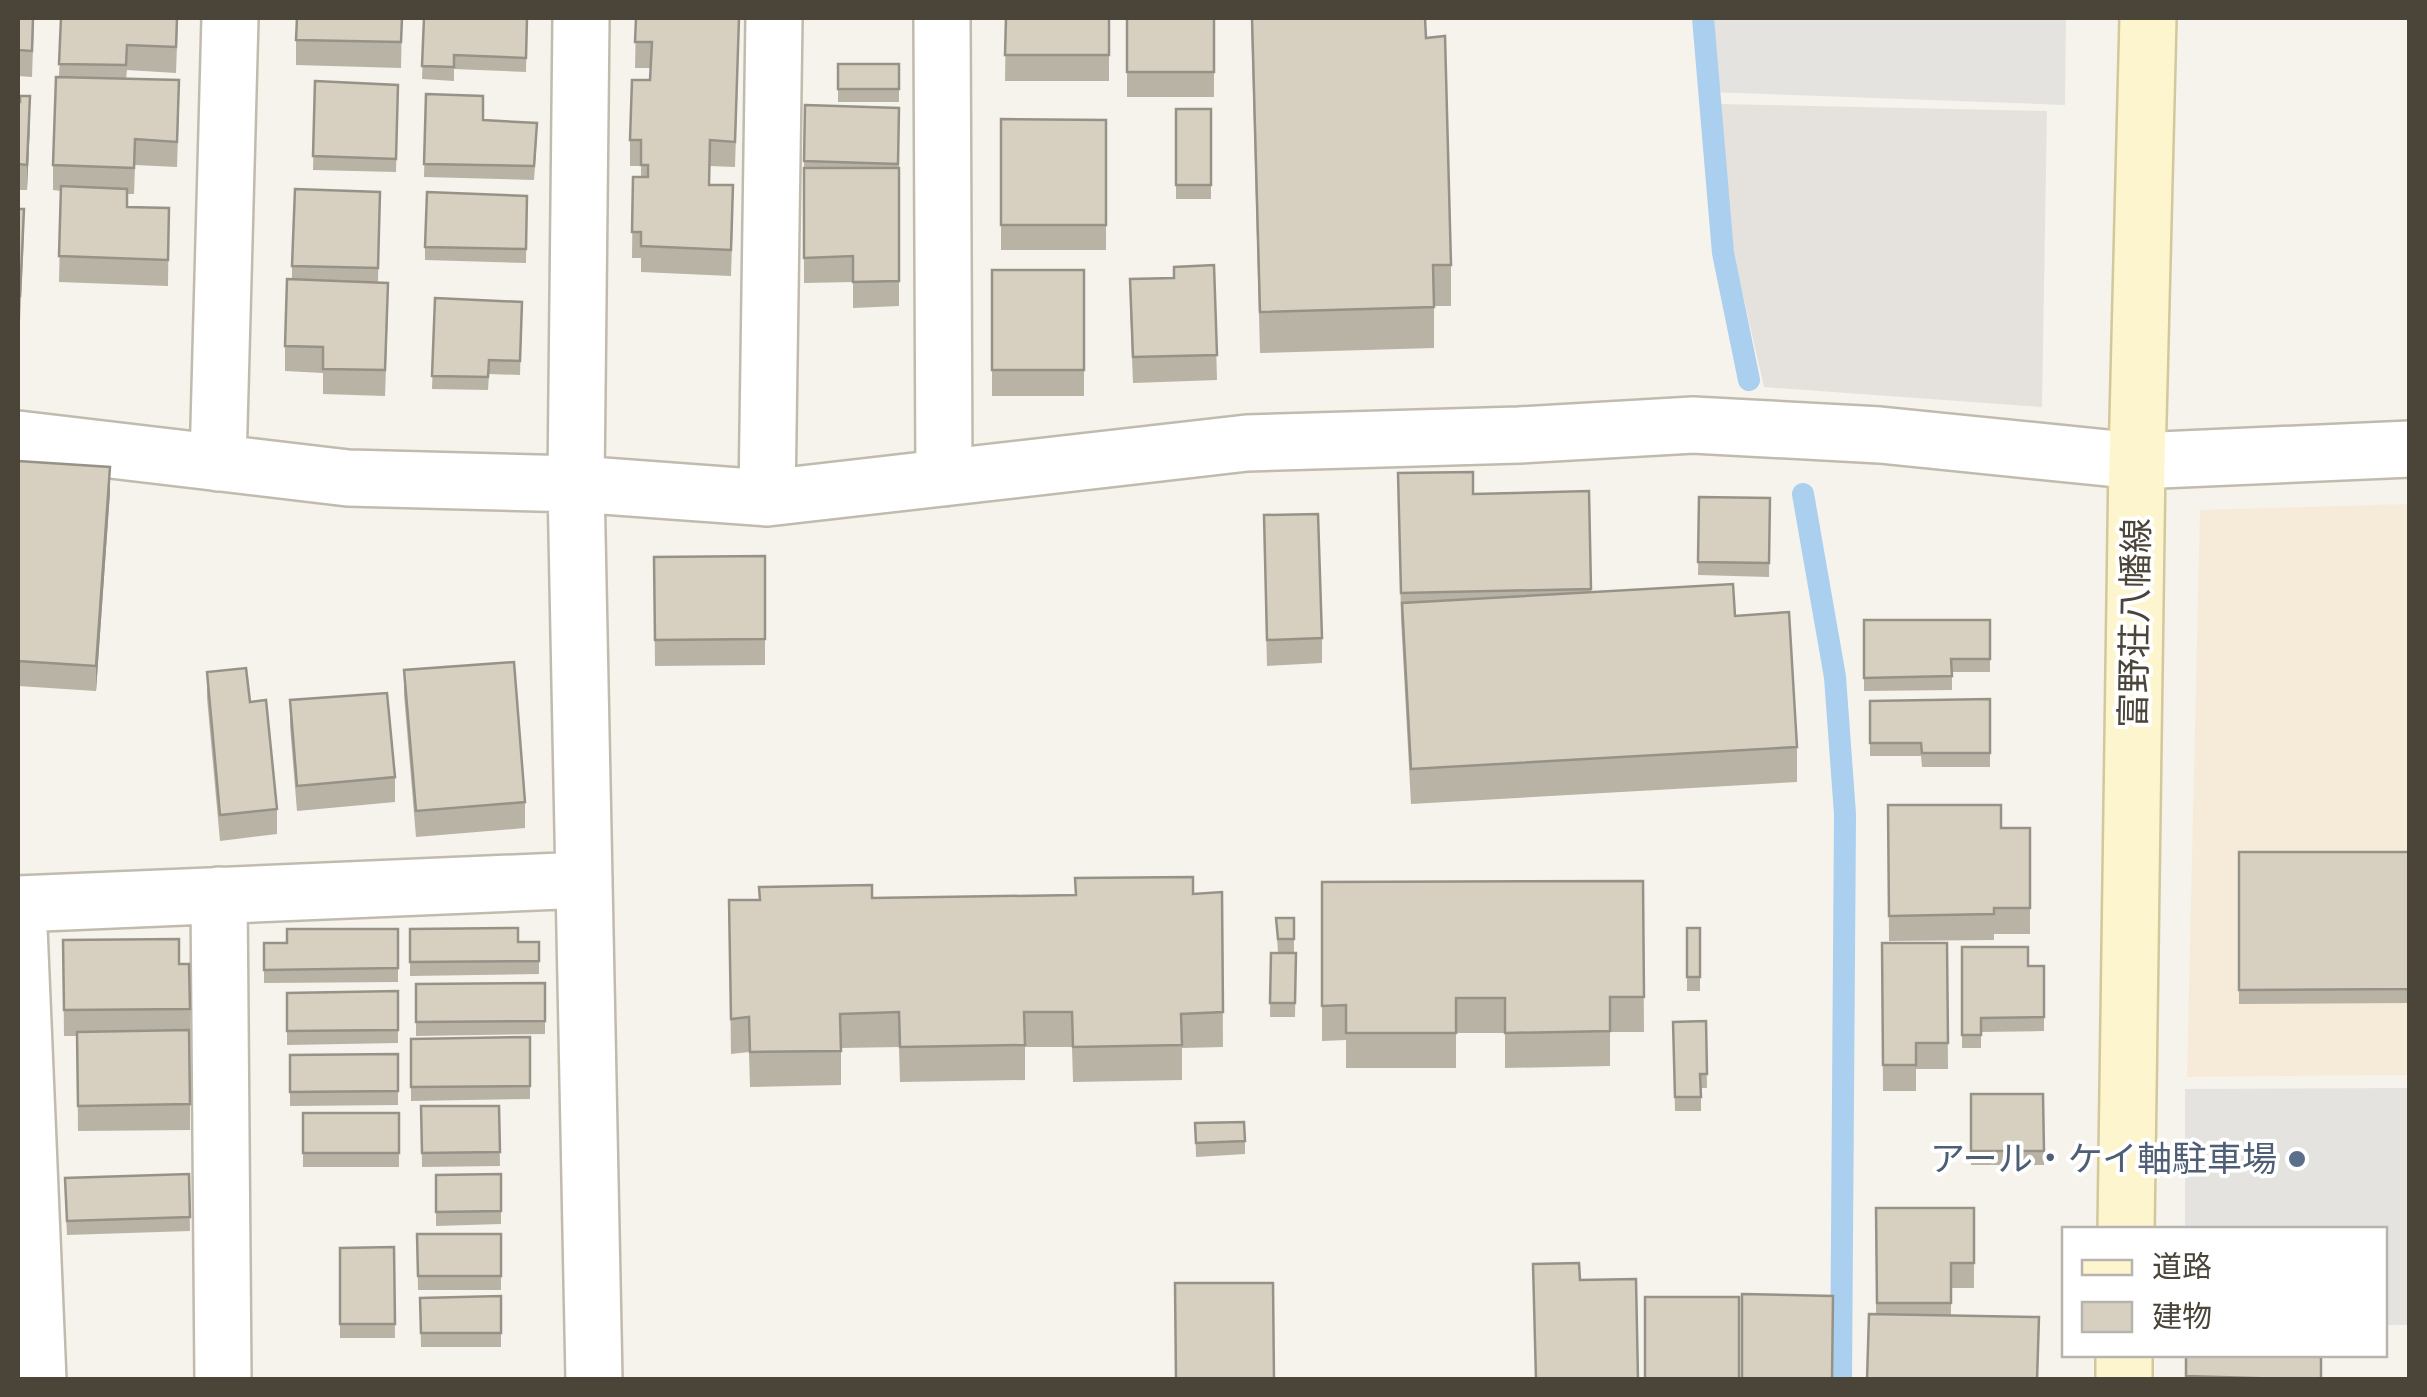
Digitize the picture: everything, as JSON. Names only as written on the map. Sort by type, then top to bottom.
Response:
[{"type":"main road","name":"富野荘八幡線","points":[[2126,1227],[2148,18]]},
{"type":"street","points":[[218,463],[230,18]]},
{"type":"street","points":[[581,18],[576,484],[594,1380]]},
{"type":"street","points":[[767,498],[774,18]]},
{"type":"street","points":[[942,18],[944,478]]},
{"type":"street","points":[[18,439],[348,478],[576,484],[767,498],[1247,443],[1693,425],[1880,435],[2137,460],[2410,449]]},
{"type":"street","points":[[38,1380],[18,904],[584,880]]},
{"type":"street","points":[[219,896],[223,1380]]},
{"type":"shaded area","points":[[1710,18],[2066,18],[2065,105],[1710,92]]},
{"type":"shaded area","points":[[1720,104],[2047,111],[2042,407],[1764,387],[1734,256]]},
{"type":"shaded area","points":[[2409,504],[2409,1075],[2187,1077],[2200,510]]},
{"type":"shaded area","name":"アール・ケイ軸駐車場","points":[[2409,1088],[2409,1325],[2387,1325],[2387,1227],[2185,1227],[2185,1089]]},
{"type":"building","points":[[18,18],[33,18],[32,51],[18,50]]},
{"type":"building","points":[[61,18],[177,18],[176,47],[127,45],[126,65],[59,64]]},
{"type":"building","points":[[297,18],[402,18],[401,42],[296,40]]},
{"type":"building","points":[[424,18],[527,18],[526,58],[454,55],[454,67],[422,66]]},
{"type":"building","points":[[636,18],[739,18],[735,142],[710,140],[709,185],[733,185],[731,250],[641,246],[641,232],[632,232],[633,177],[648,177],[648,165],[641,165],[641,140],[630,140],[632,80],[650,80],[652,42],[635,42]]},
{"type":"building","points":[[1006,18],[1109,18],[1109,55],[1005,55]]},
{"type":"building","points":[[1127,18],[1214,18],[1214,72],[1127,72]]},
{"type":"building","points":[[1252,18],[1425,18],[1426,38],[1445,36],[1451,265],[1433,265],[1434,307],[1260,312]]},
{"type":"building","points":[[838,64],[899,64],[899,89],[838,89]]},
{"type":"building","points":[[56,77],[179,80],[177,142],[135,139],[134,168],[53,165]]},
{"type":"building","points":[[315,81],[398,85],[396,159],[313,156]]},
{"type":"building","points":[[426,94],[483,96],[483,120],[537,123],[534,166],[424,164]]},
{"type":"building","points":[[20,96],[30,96],[27,165],[18,164]]},
{"type":"building","points":[[805,105],[899,108],[898,164],[804,161]]},
{"type":"building","points":[[1176,109],[1211,109],[1211,185],[1176,185]]},
{"type":"building","points":[[1001,119],[1106,120],[1106,225],[1001,225]]},
{"type":"building","points":[[804,168],[899,168],[899,281],[853,282],[853,256],[804,258]]},
{"type":"building","points":[[61,186],[127,189],[127,207],[169,208],[168,260],[59,256]]},
{"type":"building","points":[[295,189],[380,192],[378,268],[292,266]]},
{"type":"building","points":[[427,192],[527,196],[526,249],[425,247]]},
{"type":"building","points":[[18,209],[24,209],[20,296],[18,296]]},
{"type":"building","points":[[1214,265],[1217,355],[1133,357],[1130,279],[1174,278],[1174,267]]},
{"type":"building","points":[[992,270],[1084,270],[1084,370],[992,370]]},
{"type":"building","points":[[287,279],[388,283],[385,370],[323,369],[323,347],[285,346]]},
{"type":"building","points":[[435,298],[522,302],[520,361],[489,360],[488,377],[432,376]]},
{"type":"building","points":[[18,461],[110,467],[96,666],[18,661]]},
{"type":"building","points":[[1473,472],[1473,494],[1589,491],[1591,589],[1401,593],[1398,473]]},
{"type":"building","points":[[1699,497],[1770,498],[1769,563],[1698,562]]},
{"type":"building","points":[[1318,514],[1322,638],[1267,640],[1264,515]]},
{"type":"building","points":[[765,556],[765,639],[655,640],[654,557]]},
{"type":"building","points":[[1733,584],[1735,616],[1789,612],[1797,747],[1411,769],[1402,603]]},
{"type":"building","points":[[1864,620],[1990,620],[1990,659],[1951,659],[1952,676],[1864,678]]},
{"type":"building","points":[[514,662],[525,802],[416,811],[404,670]]},
{"type":"building","points":[[246,668],[250,702],[266,700],[277,809],[220,815],[207,672]]},
{"type":"building","points":[[387,693],[395,777],[297,786],[290,700]]},
{"type":"building","points":[[1990,699],[1990,753],[1922,753],[1921,743],[1870,743],[1870,701]]},
{"type":"building","points":[[1888,805],[2001,805],[2001,828],[2030,828],[2030,908],[1994,908],[1994,914],[1889,916]]},
{"type":"building","points":[[2239,852],[2410,852],[2410,989],[2239,990]]},
{"type":"building","points":[[1193,877],[1193,894],[1222,892],[1223,1012],[1181,1014],[1182,1045],[1073,1047],[1072,1012],[1024,1012],[1025,1045],[900,1047],[899,1012],[840,1014],[841,1051],[750,1052],[749,1017],[731,1019],[729,900],[760,900],[759,887],[872,885],[872,898],[1076,895],[1075,878]]},
{"type":"building","points":[[1643,881],[1644,997],[1610,997],[1610,1031],[1505,1033],[1505,998],[1456,998],[1456,1033],[1346,1033],[1346,1005],[1322,1006],[1322,882]]},
{"type":"building","points":[[1276,918],[1294,918],[1294,939],[1278,939]]},
{"type":"building","points":[[518,928],[518,942],[539,942],[539,961],[410,962],[410,929]]},
{"type":"building","points":[[1687,928],[1700,928],[1700,977],[1687,977]]},
{"type":"building","points":[[287,929],[398,929],[398,968],[264,970],[264,943],[287,943]]},
{"type":"building","points":[[179,939],[179,964],[189,964],[190,1009],[64,1010],[63,940]]},
{"type":"building","points":[[1882,943],[1947,943],[1948,1043],[1916,1043],[1916,1065],[1883,1065]]},
{"type":"building","points":[[1962,947],[2028,947],[2028,966],[2044,966],[2044,1017],[1981,1018],[1981,1035],[1962,1035]]},
{"type":"building","points":[[1271,953],[1296,953],[1295,1003],[1270,1003]]},
{"type":"building","points":[[545,983],[545,1021],[416,1022],[416,984]]},
{"type":"building","points":[[398,991],[398,1030],[287,1031],[287,993]]},
{"type":"building","points":[[1706,1021],[1707,1074],[1700,1074],[1701,1097],[1675,1097],[1673,1022]]},
{"type":"building","points":[[189,1030],[190,1104],[78,1106],[77,1032]]},
{"type":"building","points":[[530,1037],[530,1086],[411,1087],[411,1039]]},
{"type":"building","points":[[398,1054],[398,1091],[290,1092],[290,1055]]},
{"type":"building","points":[[1971,1094],[2043,1094],[2044,1151],[1971,1151]]},
{"type":"building","points":[[421,1106],[499,1106],[500,1152],[422,1153]]},
{"type":"building","points":[[303,1113],[399,1113],[399,1153],[303,1153]]},
{"type":"building","points":[[1244,1122],[1245,1141],[1196,1143],[1195,1123]]},
{"type":"building","points":[[189,1174],[190,1217],[67,1221],[65,1178]]},
{"type":"building","points":[[501,1174],[501,1211],[436,1212],[436,1175]]},
{"type":"building","points":[[1876,1208],[1974,1208],[1974,1263],[1951,1263],[1951,1303],[1877,1303]]},
{"type":"building","points":[[417,1234],[501,1234],[501,1276],[418,1276]]},
{"type":"building","points":[[394,1247],[395,1324],[340,1324],[340,1248]]},
{"type":"building","points":[[1579,1263],[1580,1280],[1636,1279],[1638,1380],[1536,1380],[1533,1264]]},
{"type":"building","points":[[1175,1283],[1273,1283],[1274,1380],[1176,1380]]},
{"type":"building","points":[[1742,1294],[1833,1296],[1832,1380],[1742,1380]]},
{"type":"building","points":[[501,1296],[501,1333],[421,1333],[420,1298]]},
{"type":"building","points":[[1645,1297],[1739,1297],[1739,1380],[1645,1380]]},
{"type":"building","points":[[1869,1314],[2039,1317],[2037,1380],[1867,1380]]},
{"type":"building","points":[[2186,1357],[2321,1357],[2321,1380],[2186,1376]]},
{"type":"waterway","points":[[1703,18],[1723,253],[1749,380]]},
{"type":"waterway","points":[[1803,494],[1835,677],[1845,814],[1841,1380]]},
{"type":"place","name":"アール・ケイ軸駐車場","points":[[2297,1159]]}]
